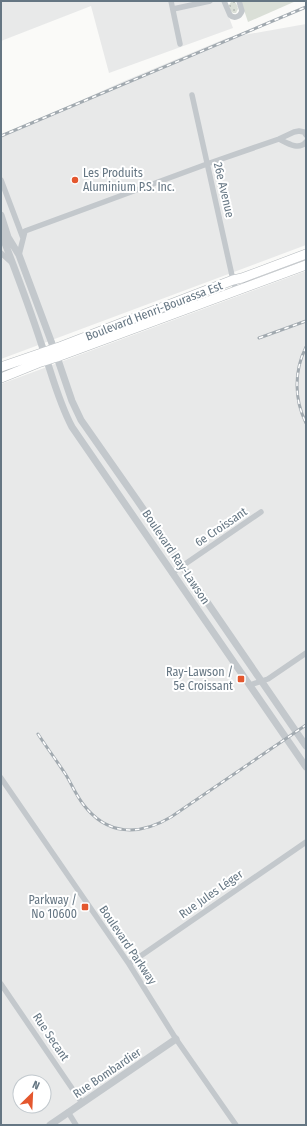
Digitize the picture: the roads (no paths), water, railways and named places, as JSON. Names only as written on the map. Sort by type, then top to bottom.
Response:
[{"type":"main road","name":"Boulevard Henri-Bourassa Est","points":[[56,353],[233,280],[306,254]]},
{"type":"main road","name":"Boulevard Henri-Bourassa Est","points":[[1,367],[56,353],[306,265]]},
{"type":"main road","name":"Boulevard Henri-Bourassa Est","points":[[1,378],[45,356]]},
{"type":"street","points":[[171,1],[180,44]]},
{"type":"street","points":[[173,9],[210,1]]},
{"type":"street","points":[[224,1],[228,13],[234,17],[239,16],[242,13],[239,1]]},
{"type":"street","name":"26e Avenue","points":[[192,95],[236,290]]},
{"type":"street","points":[[19,255],[25,231],[279,139],[294,132],[299,131],[306,134]]},
{"type":"street","points":[[279,139],[296,146],[301,146],[306,142]]},
{"type":"street","points":[[1,180],[23,238]]},
{"type":"street","points":[[1,215],[6,239]]},
{"type":"street","points":[[1,232],[6,239]]},
{"type":"street","name":"Boulevard Ray-Lawson","points":[[6,239],[19,255],[56,353],[72,401],[81,420],[306,746]]},
{"type":"street","name":"Boulevard Ray-Lawson","points":[[6,239],[11,262],[31,313],[64,408],[72,426],[306,767]]},
{"type":"street","points":[[1,253],[11,262]]},
{"type":"street","name":"6e Croissant","points":[[172,573],[261,512]]},
{"type":"street","points":[[161,556],[171,549]]},
{"type":"street","points":[[250,686],[268,679],[306,653]]},
{"type":"street","name":"Boulevard Parkway","points":[[1,778],[129,964],[176,1039],[236,1125]]},
{"type":"street","name":"Rue Jules Léger","points":[[129,964],[306,842]]},
{"type":"street","name":"Rue Secant","points":[[1,984],[82,1103]]},
{"type":"street","name":"Rue Bombardier","points":[[50,1125],[176,1039]]},
{"type":"street","points":[[68,1112],[76,1125]]},
{"type":"railway","points":[[1,136],[306,7]]},
{"type":"railway","points":[[259,338],[306,321]]},
{"type":"railway","points":[[306,347],[299,366],[297,385],[299,404],[306,423]]},
{"type":"railway","points":[[38,734],[66,775],[76,794],[92,815],[113,827],[124,830],[135,830],[159,823],[171,817],[306,725]]},
{"type":"place","name":"Les Produits Aluminium P.S. Inc.","points":[[75,180]]},
{"type":"place","name":"Ray-Lawson / 5e Croissant","points":[[241,679]]},
{"type":"place","name":"Parkway / No 10600","points":[[85,907]]}]
